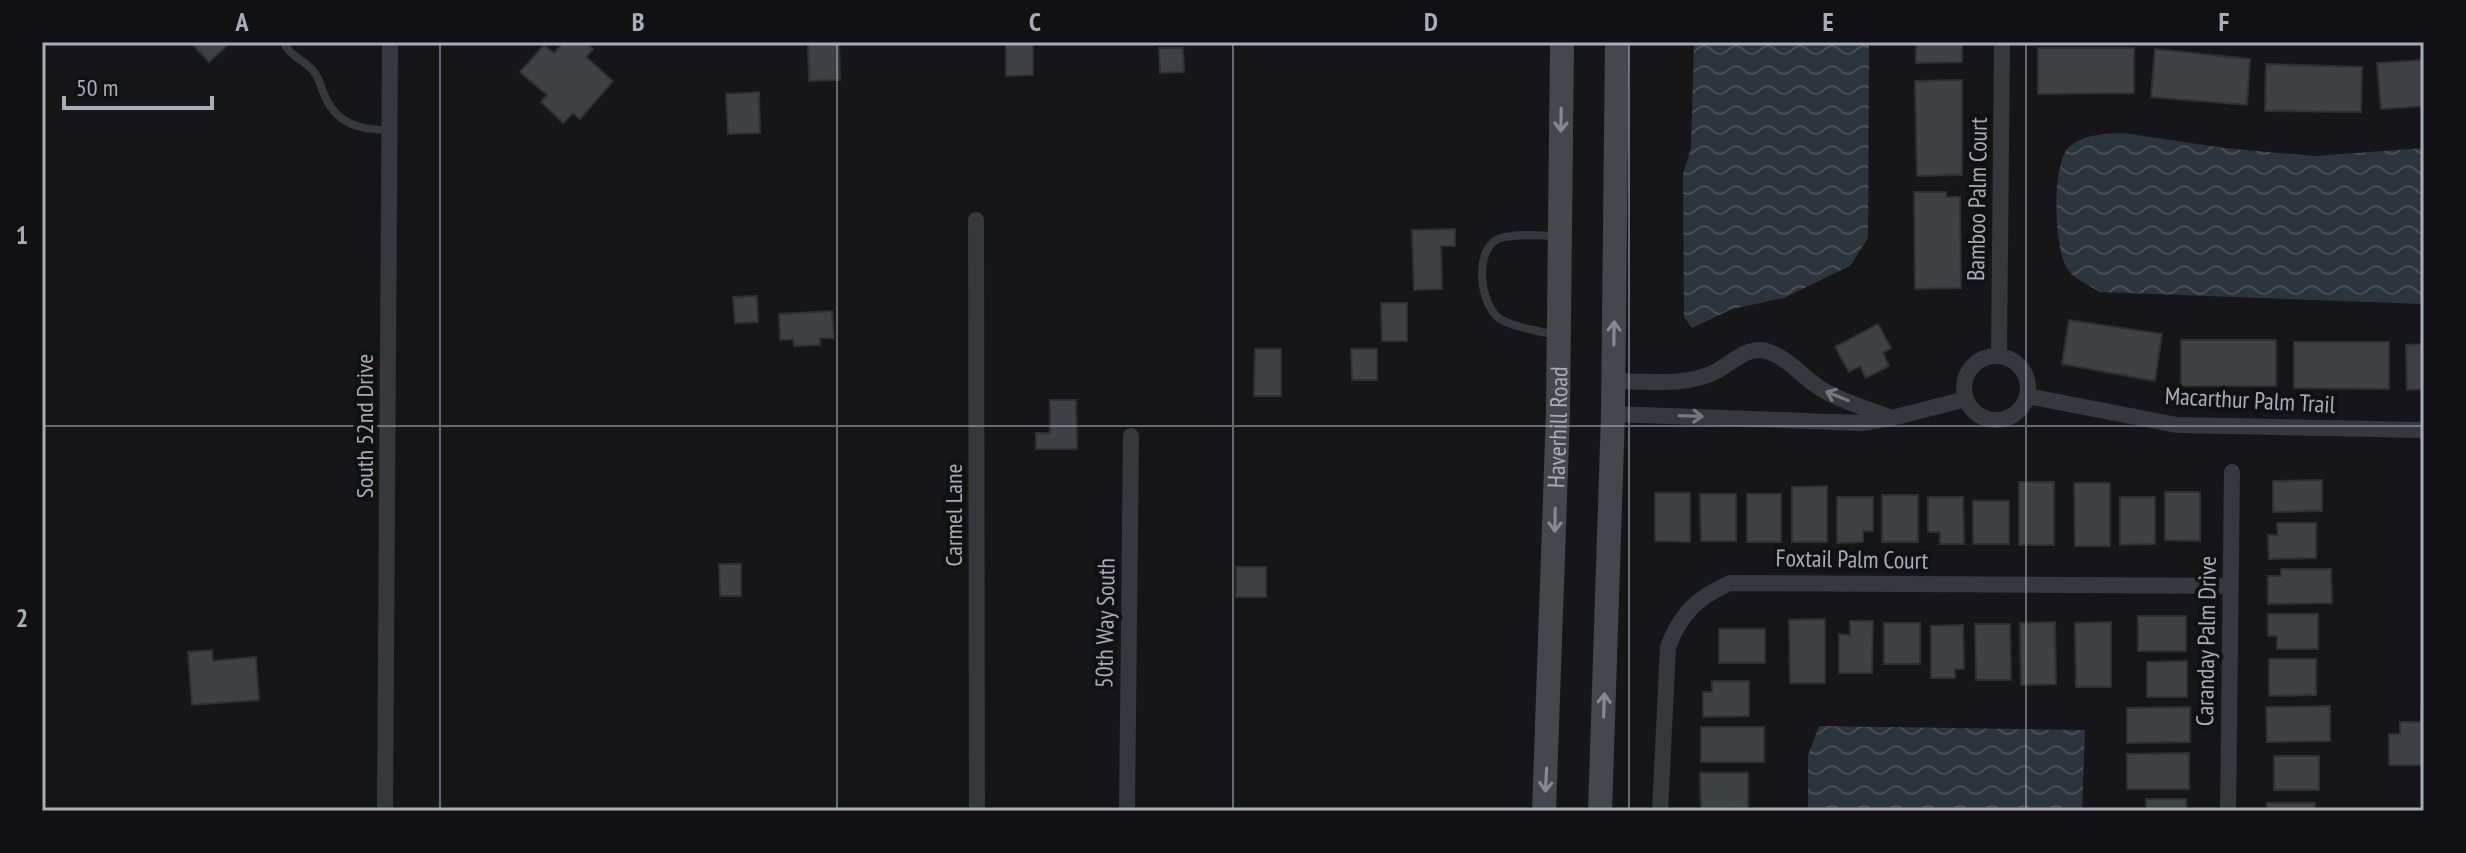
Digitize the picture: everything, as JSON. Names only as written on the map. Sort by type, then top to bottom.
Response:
[{"type":"street","name":"South 52nd Drive","points":[[385,811],[390,42]]},
{"type":"street","name":"Haverhill Road","points":[[1544,811],[1552,656],[1562,42]]},
{"type":"street","points":[[1600,811],[1613,414],[1617,42]]},
{"type":"street","name":"Bamboo Palm Court","points":[[1999,356],[2002,42]]},
{"type":"street","name":"Carmel Lane","points":[[976,220],[977,811]]},
{"type":"street","points":[[1613,381],[1698,379],[1756,350],[1771,352],[1823,390],[1892,418]]},
{"type":"street","points":[[1999,356],[2016,363],[2022,370],[2028,387],[2027,396],[2014,414],[1992,420],[1972,409],[1964,388],[1971,369],[1988,357],[1999,356]]},
{"type":"street","name":"Macarthur Palm Trail","points":[[2027,396],[2177,425],[2424,430]]},
{"type":"street","points":[[1613,414],[1862,423],[1966,399]]},
{"type":"street","name":"50th Way South","points":[[1127,811],[1131,436]]},
{"type":"street","name":"Caranday Palm Drive","points":[[2228,811],[2232,472]]},
{"type":"street","name":"Foxtail Palm Court","points":[[1660,811],[1668,647],[1676,627],[1691,606],[1709,592],[1730,583],[2231,586]]},
{"type":"lane","points":[[284,42],[286,49],[312,68],[330,105],[343,120],[361,129],[390,130]]},
{"type":"lane","points":[[1559,336],[1499,318],[1487,304],[1482,277],[1485,256],[1492,243],[1501,238],[1560,236]]},
{"type":"water","points":[[1694,42],[1869,42],[1868,238],[1850,266],[1784,298],[1732,309],[1692,328],[1684,317],[1683,174],[1691,148]]},
{"type":"water","points":[[2123,133],[2224,148],[2315,156],[2424,148],[2424,304],[2100,292],[2072,274],[2064,261],[2057,227],[2057,187],[2064,155],[2070,146],[2095,135]]},
{"type":"water","points":[[1819,726],[2085,730],[2082,811],[1808,811],[1808,755]]},
{"type":"building","points":[[190,42],[231,42],[209,62]]},
{"type":"building","points":[[564,42],[585,42],[593,49],[586,57],[613,81],[580,119],[573,113],[563,123],[541,102],[547,95],[520,72],[544,45],[554,53]]},
{"type":"building","points":[[839,42],[840,80],[809,81],[808,43]]},
{"type":"building","points":[[1006,42],[1033,42],[1033,75],[1006,76]]},
{"type":"building","points":[[1916,42],[1962,42],[1962,62],[1916,63]]},
{"type":"building","points":[[1159,48],[1183,48],[1184,72],[1160,73]]},
{"type":"building","points":[[2038,48],[2134,48],[2134,93],[2038,94]]},
{"type":"building","points":[[2155,49],[2250,59],[2247,105],[2151,97]]},
{"type":"building","points":[[2424,60],[2424,106],[2381,109],[2377,63]]},
{"type":"building","points":[[2266,64],[2362,67],[2361,112],[2265,111]]},
{"type":"building","points":[[1962,80],[1962,175],[1917,176],[1915,81]]},
{"type":"building","points":[[759,92],[760,133],[728,134],[726,94]]},
{"type":"building","points":[[1914,192],[1946,192],[1946,197],[1960,197],[1961,288],[1915,289]]},
{"type":"building","points":[[1455,229],[1455,246],[1441,246],[1442,289],[1414,290],[1412,230]]},
{"type":"building","points":[[757,296],[758,322],[735,323],[733,297]]},
{"type":"building","points":[[1381,303],[1407,303],[1407,341],[1382,341]]},
{"type":"building","points":[[832,311],[834,338],[820,338],[820,345],[794,346],[793,339],[780,340],[779,314]]},
{"type":"building","points":[[2069,320],[2162,334],[2155,381],[2062,364]]},
{"type":"building","points":[[1878,324],[1891,348],[1883,353],[1889,366],[1866,378],[1860,366],[1849,372],[1835,347]]},
{"type":"building","points":[[2181,340],[2276,340],[2276,386],[2181,386]]},
{"type":"building","points":[[2294,342],[2389,342],[2389,389],[2294,388]]},
{"type":"building","points":[[2424,344],[2424,389],[2407,390],[2406,345]]},
{"type":"building","points":[[1255,349],[1281,349],[1281,396],[1254,396]]},
{"type":"building","points":[[1351,349],[1377,349],[1377,380],[1352,380]]},
{"type":"building","points":[[1050,400],[1076,400],[1077,449],[1036,449],[1036,433],[1050,433]]},
{"type":"building","points":[[2322,480],[2322,511],[2273,512],[2273,481]]},
{"type":"building","points":[[2019,482],[2054,482],[2054,545],[2019,545]]},
{"type":"building","points":[[2074,483],[2110,483],[2110,546],[2075,546]]},
{"type":"building","points":[[1827,486],[1827,542],[1792,542],[1792,487]]},
{"type":"building","points":[[2165,492],[2200,492],[2200,541],[2165,540]]},
{"type":"building","points":[[1655,493],[1690,493],[1690,542],[1655,541]]},
{"type":"building","points":[[1700,494],[1736,494],[1736,541],[1701,541]]},
{"type":"building","points":[[1747,494],[1781,494],[1781,542],[1747,542]]},
{"type":"building","points":[[1882,495],[1918,495],[1918,542],[1882,542]]},
{"type":"building","points":[[1837,497],[1873,497],[1873,531],[1863,531],[1863,542],[1837,543]]},
{"type":"building","points":[[1928,497],[1963,497],[1964,544],[1940,544],[1940,532],[1928,532]]},
{"type":"building","points":[[2120,497],[2155,497],[2155,544],[2120,545]]},
{"type":"building","points":[[1973,501],[2009,501],[2009,544],[1973,544]]},
{"type":"building","points":[[2277,523],[2316,523],[2316,558],[2269,559],[2268,535],[2278,535]]},
{"type":"building","points":[[719,564],[741,564],[741,596],[720,596]]},
{"type":"building","points":[[1236,567],[1266,567],[1266,597],[1236,597]]},
{"type":"building","points":[[2281,569],[2331,569],[2332,603],[2268,604],[2268,576],[2281,576]]},
{"type":"building","points":[[2268,614],[2318,614],[2318,649],[2277,649],[2277,636],[2268,636]]},
{"type":"building","points":[[2138,616],[2186,616],[2186,651],[2138,651]]},
{"type":"building","points":[[1825,619],[1825,683],[1790,683],[1789,620]]},
{"type":"building","points":[[1850,621],[1873,621],[1872,673],[1839,673],[1839,634],[1850,635]]},
{"type":"building","points":[[2055,622],[2056,684],[2021,685],[2020,623]]},
{"type":"building","points":[[2111,622],[2111,687],[2076,687],[2075,623]]},
{"type":"building","points":[[1884,623],[1920,623],[1920,664],[1884,664]]},
{"type":"building","points":[[1975,624],[2010,624],[2011,680],[1976,680]]},
{"type":"building","points":[[1963,625],[1964,669],[1955,669],[1955,678],[1931,678],[1931,626]]},
{"type":"building","points":[[1719,629],[1765,629],[1765,663],[1719,663]]},
{"type":"building","points":[[212,650],[213,661],[256,657],[259,700],[192,705],[188,652]]},
{"type":"building","points":[[2269,659],[2316,659],[2316,695],[2269,696]]},
{"type":"building","points":[[2187,661],[2187,697],[2147,697],[2147,662]]},
{"type":"building","points":[[1712,681],[1749,681],[1749,716],[1703,717],[1703,692],[1712,692]]},
{"type":"building","points":[[2330,706],[2330,741],[2267,742],[2266,707]]},
{"type":"building","points":[[2190,707],[2190,742],[2127,743],[2127,708]]},
{"type":"building","points":[[2421,709],[2424,709],[2424,765],[2389,765],[2389,734],[2400,734],[2400,722],[2421,722]]},
{"type":"building","points":[[1701,727],[1764,727],[1764,762],[1701,762]]},
{"type":"building","points":[[2189,753],[2189,789],[2127,789],[2127,754]]},
{"type":"building","points":[[2274,756],[2319,756],[2319,790],[2274,790]]},
{"type":"building","points":[[1700,773],[1748,773],[1748,808],[1701,809]]},
{"type":"building","points":[[2146,799],[2186,799],[2187,811],[2146,811]]},
{"type":"building","points":[[2267,803],[2315,803],[2315,811],[2267,811]]}]
